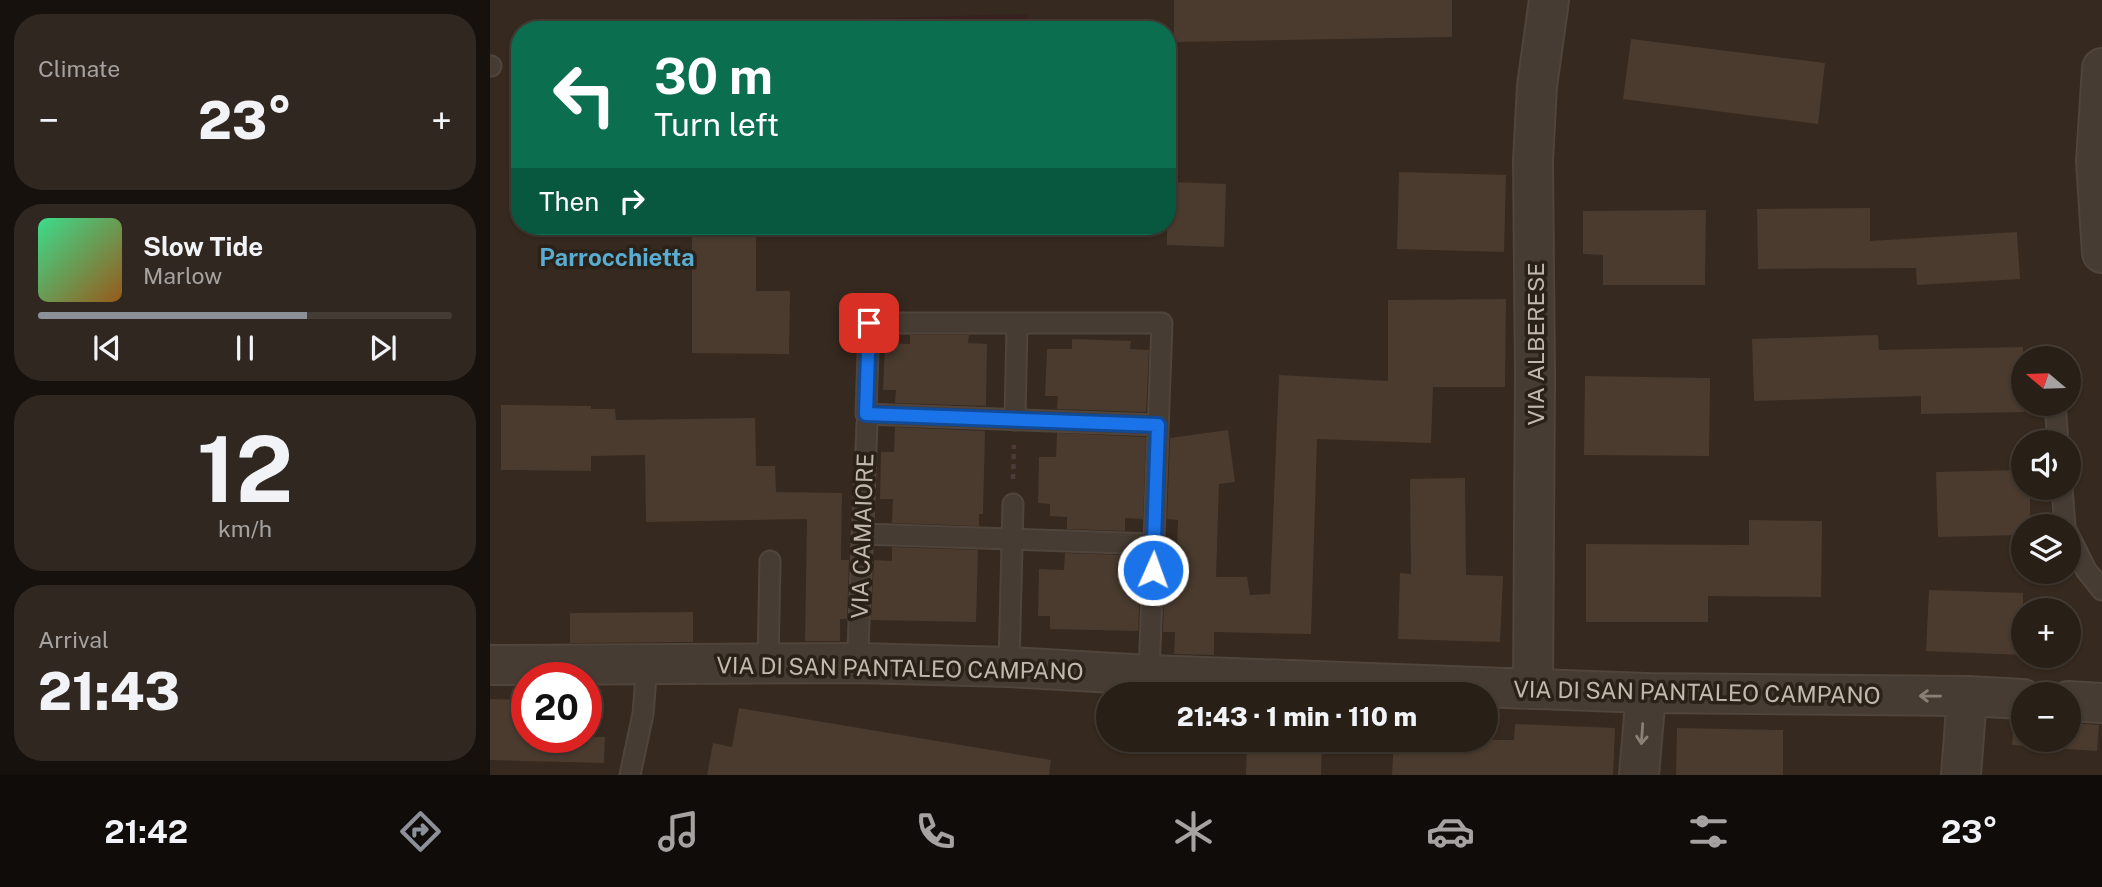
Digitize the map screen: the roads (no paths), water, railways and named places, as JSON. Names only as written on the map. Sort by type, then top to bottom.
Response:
[{"type":"street","name":"VIA ALBERESE","points":[[1533,689],[1533,161],[1538,86],[1549,0]]},
{"type":"street","points":[[2102,68],[2096,162],[2102,253]]},
{"type":"street","name":"VIA DI SAN PANTALEO CAMPANO","points":[[490,665],[1009,667],[1149,675],[1646,693],[2011,698]]},
{"type":"street","points":[[1639,775],[1646,693]]},
{"type":"street","points":[[1961,775],[1968,696]]},
{"type":"street","points":[[2081,702],[2102,703]]},
{"type":"lane","name":"VIA CAMAIORE","points":[[858,648],[869,323],[1017,324]]},
{"type":"lane","points":[[1014,420],[1017,324],[1162,323],[1149,675]]},
{"type":"lane","points":[[866,419],[1158,425]]},
{"type":"lane","points":[[1009,667],[1013,504]]},
{"type":"lane","points":[[862,534],[1154,544]]},
{"type":"lane","points":[[2081,560],[2102,590]]},
{"type":"lane","points":[[768,664],[769,561]]},
{"type":"lane","points":[[630,775],[643,714],[647,664]]},
{"type":"district","name":"Parrocchietta","points":[[617,257]]}]
